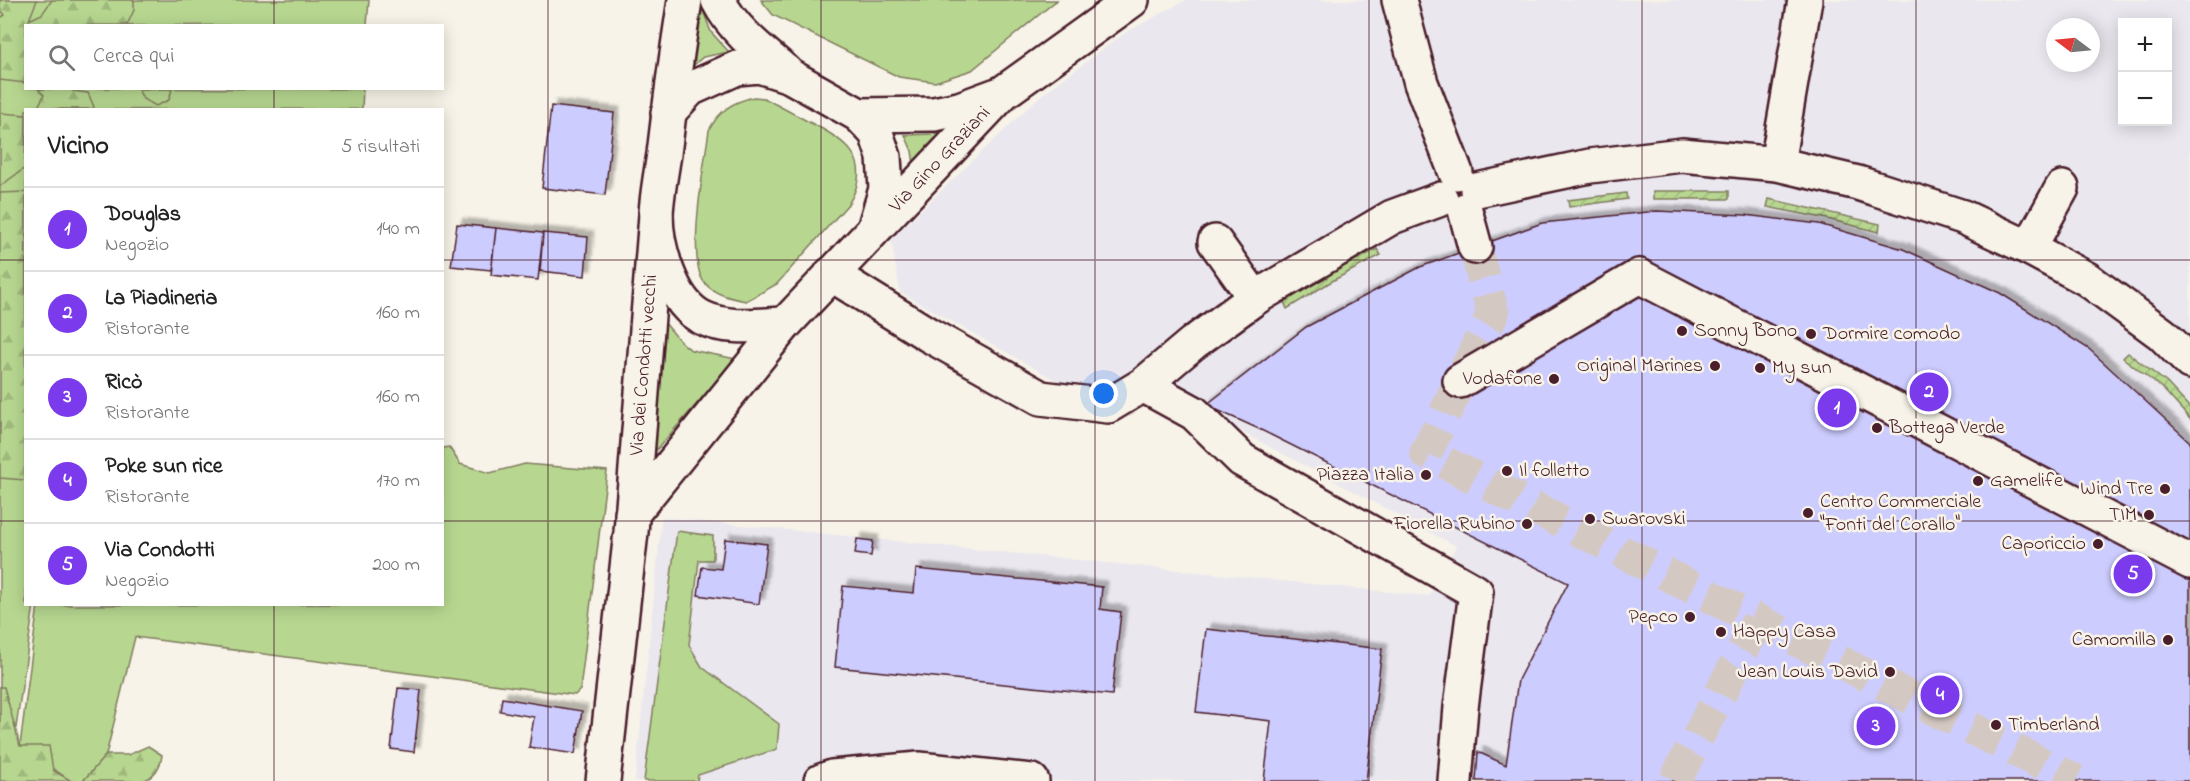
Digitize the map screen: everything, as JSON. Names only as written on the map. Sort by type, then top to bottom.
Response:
[{"type":"street","points":[[685,0],[656,215],[663,262],[670,282],[684,302],[702,318],[724,324],[748,326],[785,324]]},
{"type":"street","points":[[718,0],[736,27],[754,46],[790,76],[859,115],[876,133],[884,157],[886,189],[875,228]]},
{"type":"street","name":"Via Gino Graziani","points":[[831,274],[1004,92],[1132,0]]},
{"type":"street","points":[[1399,0],[1421,83],[1460,193],[1475,247]]},
{"type":"street","points":[[1777,164],[1805,0]]},
{"type":"street","points":[[669,113],[690,89],[737,68],[759,66],[790,76]]},
{"type":"street","name":"Via Gino Graziani","points":[[859,115],[934,114],[959,109],[1004,92]]},
{"type":"street","points":[[831,274],[928,335],[1041,398],[1108,406],[1143,385],[1193,343],[1255,298],[1392,217],[1460,193],[1590,166],[1682,155],[1777,164],[1858,183],[1963,217],[2087,279],[2162,334],[2190,362]]},
{"type":"street","points":[[2029,248],[2062,188]]},
{"type":"street","name":"Via dei Condotti vecchi","points":[[603,781],[632,514],[656,215]]},
{"type":"street","points":[[1215,242],[1255,298]]},
{"type":"street","name":"Via dei Condotti vecchi","points":[[632,514],[785,324],[831,274]]},
{"type":"street","points":[[1460,381],[1639,276],[2190,562]]},
{"type":"street","points":[[1143,385],[1194,413],[1242,460],[1476,592],[1461,706],[1455,781]]},
{"type":"street","points":[[821,781],[832,777],[868,778],[919,769],[1032,781]]},
{"type":"shaded area","points":[[1186,0],[2184,0],[2190,3],[2190,781],[635,781],[662,517],[1429,596],[1456,546],[1191,405],[1066,386],[900,292],[891,239],[1039,97],[1123,34]]},
{"type":"green space","points":[[0,0],[369,0],[367,24],[24,24],[24,90],[363,90],[362,108],[24,108],[24,606],[34,606],[14,741],[0,736]]},
{"type":"green space","points":[[0,0],[37,0],[29,20],[42,14],[52,0],[134,0],[134,10],[127,24],[24,24],[24,83],[0,80],[0,18],[5,15],[0,9]]},
{"type":"green space","points":[[699,0],[711,32],[729,52],[703,57],[687,71]]},
{"type":"green space","points":[[761,0],[1057,0],[972,70],[935,82],[899,77],[773,15]]},
{"type":"green space","points":[[39,90],[72,90],[88,93],[94,107],[38,108],[44,95]]},
{"type":"green space","points":[[138,90],[172,90],[169,100],[156,106],[143,99]]},
{"type":"green space","points":[[754,97],[764,98],[844,143],[852,152],[859,174],[849,203],[777,284],[746,301],[718,293],[704,282],[699,270],[697,232],[709,130],[727,108],[739,101]]},
{"type":"green space","points":[[0,113],[24,115],[24,169],[0,186]]},
{"type":"green space","points":[[965,123],[915,171],[912,151],[905,135],[934,134]]},
{"type":"green space","points":[[1653,191],[1729,191],[1729,199],[1653,199]]},
{"type":"green space","points":[[24,192],[24,480],[0,478],[0,193]]},
{"type":"green space","points":[[1626,193],[1627,199],[1569,207],[1568,200]]},
{"type":"green space","points":[[1769,199],[1880,224],[1879,232],[1767,207]]},
{"type":"green space","points":[[1377,249],[1381,255],[1332,281],[1287,309],[1284,302],[1329,274]]},
{"type":"green space","points":[[659,316],[680,341],[691,350],[736,359],[651,456]]},
{"type":"green space","points":[[2128,353],[2167,383],[2190,408],[2190,419],[2163,389],[2123,358]]},
{"type":"green space","points":[[449,447],[460,464],[490,473],[525,464],[607,471],[580,690],[575,695],[135,637],[106,755],[83,781],[71,781],[20,746],[38,606],[444,606],[444,448]]},
{"type":"green space","points":[[677,531],[713,536],[713,560],[699,560],[689,645],[702,667],[779,724],[777,749],[698,775],[697,781],[644,781]]},
{"type":"green space","points":[[0,687],[4,687],[20,746],[49,746],[53,770],[71,781],[0,781]]},
{"type":"green space","points":[[148,746],[162,755],[156,771],[150,777],[142,781],[83,781],[106,755],[128,755]]},
{"type":"building","points":[[551,106],[614,113],[605,195],[542,188]]},
{"type":"building","name":"Centro Commerciale \"Fonti del Corallo\"","points":[[1657,211],[1745,215],[1819,224],[1903,249],[2000,293],[2089,349],[2190,442],[2190,781],[1476,781],[1478,752],[1506,765],[1518,680],[1568,583],[1259,429],[1206,405],[1306,327],[1420,267],[1542,223]]},
{"type":"building","points":[[457,224],[496,228],[491,270],[451,266]]},
{"type":"building","points":[[496,228],[543,233],[538,280],[491,275]]},
{"type":"building","points":[[543,233],[588,237],[585,276],[540,271]]},
{"type":"building","points":[[725,539],[767,544],[759,604],[698,595],[702,567],[721,569]]},
{"type":"building","points":[[857,539],[873,541],[871,556],[855,554]]},
{"type":"building","points":[[916,569],[1102,587],[1100,609],[1121,612],[1112,695],[835,667],[843,586],[914,593]]},
{"type":"building","points":[[1206,629],[1382,649],[1366,781],[1264,781],[1271,721],[1196,712]]},
{"type":"building","points":[[398,688],[421,690],[414,752],[391,749]]},
{"type":"building","points":[[502,698],[582,711],[575,754],[529,747],[534,717],[500,711]]},
{"type":"tunnel","points":[[1475,247],[1493,313],[1426,453],[2076,781]]},
{"type":"tunnel","points":[[1675,781],[1758,621]]},
{"type":"place","name":"Sonny Bono","points":[[1682,331]]},
{"type":"place","name":"Dormire comodo","points":[[1811,334]]},
{"type":"place","name":"Original Marines","points":[[1715,366]]},
{"type":"place","name":"My sun","points":[[1760,368]]},
{"type":"place","name":"Vodafone","points":[[1554,379]]},
{"type":"place","name":"La Piadineria","points":[[1929,392]]},
{"type":"place","name":"Douglas","points":[[1837,408]]},
{"type":"place","name":"Bottega Verde","points":[[1877,428]]},
{"type":"place","name":"Il folletto","points":[[1507,471]]},
{"type":"place","name":"Piazza Italia","points":[[1426,475]]},
{"type":"place","name":"Gamelife","points":[[1978,481]]},
{"type":"place","name":"Wind Tre","points":[[2165,489]]},
{"type":"place","name":"Centro Commerciale \"Fonti del Corallo\"","points":[[1808,513]]},
{"type":"place","name":"TIM","points":[[2149,515]]},
{"type":"place","name":"Swarovski","points":[[1590,519]]},
{"type":"place","name":"Fiorella Rubino","points":[[1527,524]]},
{"type":"place","name":"Caporiccio","points":[[2098,544]]},
{"type":"place","name":"Via Condotti","points":[[2133,574]]},
{"type":"place","name":"Pepco","points":[[1690,617]]},
{"type":"place","name":"Happy Casa","points":[[1721,632]]},
{"type":"place","name":"Camomilla","points":[[2168,640]]},
{"type":"place","name":"Jean Louis David","points":[[1890,672]]},
{"type":"place","name":"Poke sun rice","points":[[1940,695]]},
{"type":"place","name":"Timberland","points":[[1996,725]]},
{"type":"place","name":"Ricò","points":[[1876,726]]}]
